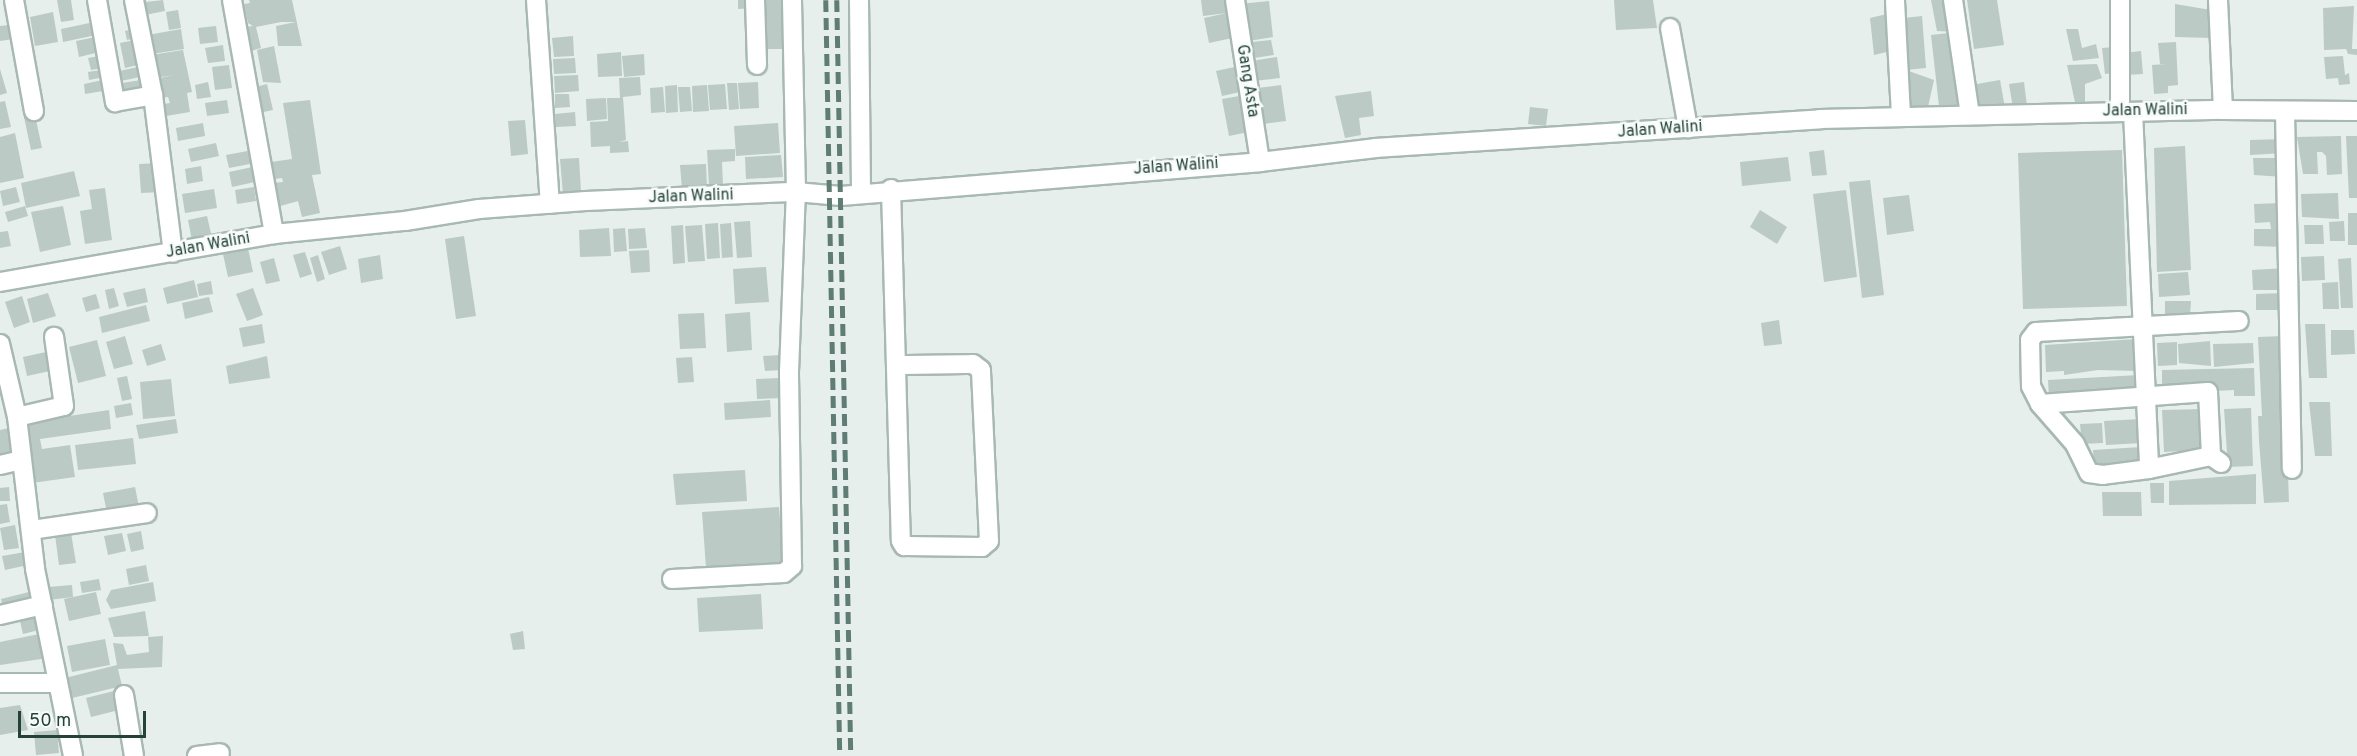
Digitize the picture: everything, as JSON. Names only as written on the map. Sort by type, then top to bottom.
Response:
[{"type":"street","points":[[0,2],[12,0],[34,111]]},
{"type":"street","points":[[97,0],[115,102],[153,95]]},
{"type":"street","points":[[134,0],[153,95],[173,253]]},
{"type":"street","points":[[232,0],[274,234]]},
{"type":"street","points":[[536,0],[550,204]]},
{"type":"street","points":[[755,0],[757,65]]},
{"type":"street","points":[[672,579],[784,573],[792,566],[789,372],[796,192],[792,0]]},
{"type":"street","points":[[859,0],[861,193]]},
{"type":"street","name":"Gang Asta","points":[[1235,0],[1260,162]]},
{"type":"street","points":[[1953,0],[1970,115]]},
{"type":"street","points":[[2120,0],[2149,469]]},
{"type":"street","points":[[2218,0],[2223,110]]},
{"type":"street","points":[[1895,1],[1901,116]]},
{"type":"street","points":[[1670,28],[1688,128]]},
{"type":"street","name":"Jalan Walini","points":[[0,282],[274,234],[550,204],[796,192],[861,193],[1260,162],[1376,148],[1901,116],[2223,110],[2357,111]]},
{"type":"street","points":[[2285,112],[2292,470]]},
{"type":"street","points":[[891,189],[901,541],[904,546],[982,547],[989,541],[981,370],[973,364],[897,365]]},
{"type":"street","points":[[2040,404],[2208,392],[2216,459],[2149,469],[2089,473],[2075,444],[2040,404],[2031,386],[2032,335],[2239,321]]},
{"type":"street","points":[[17,417],[64,406],[54,338]]},
{"type":"street","points":[[0,344],[17,417],[21,460],[43,605],[73,756]]},
{"type":"street","points":[[0,465],[21,460]]},
{"type":"street","points":[[32,530],[147,513]]},
{"type":"street","points":[[0,615],[43,605]]},
{"type":"street","points":[[0,683],[58,683]]},
{"type":"street","points":[[124,695],[134,756]]},
{"type":"street","points":[[196,756],[220,753]]},
{"type":"building","points":[[57,0],[71,0],[74,20],[61,22]]},
{"type":"building","points":[[163,0],[165,11],[140,16],[137,3]]},
{"type":"building","points":[[249,0],[292,0],[302,46],[278,46],[276,26],[296,22],[281,22],[256,27],[261,48],[244,53],[238,28],[253,26],[248,23],[244,4],[250,3]]},
{"type":"building","points":[[738,0],[755,0],[755,8],[738,9]]},
{"type":"building","points":[[764,0],[789,0],[790,49],[765,49]]},
{"type":"building","points":[[1201,0],[1230,0],[1237,37],[1209,43],[1204,18],[1227,13],[1203,16]]},
{"type":"building","points":[[1614,0],[1653,0],[1657,28],[1616,30]]},
{"type":"building","points":[[1931,0],[1948,0],[1957,32],[1937,31]]},
{"type":"building","points":[[1967,0],[1997,0],[2004,45],[1974,49]]},
{"type":"building","points":[[1269,1],[1273,37],[1248,41],[1240,4]]},
{"type":"building","points":[[2175,4],[2211,10],[2212,38],[2175,37]]},
{"type":"building","points":[[2354,6],[2352,49],[2357,49],[2357,55],[2348,54],[2346,49],[2324,50],[2323,8]]},
{"type":"building","points":[[178,10],[181,28],[169,30],[166,12]]},
{"type":"building","points":[[53,12],[58,42],[35,46],[30,17]]},
{"type":"building","points":[[1887,14],[1891,51],[1874,55],[1870,18]]},
{"type":"building","points":[[1922,16],[1926,68],[1906,70],[1904,18]]},
{"type":"building","points":[[99,21],[101,34],[63,42],[61,29]]},
{"type":"building","points":[[18,24],[20,38],[0,41],[0,26]]},
{"type":"building","points":[[216,26],[218,42],[200,44],[198,28]]},
{"type":"building","points":[[139,28],[141,37],[127,40],[125,31]]},
{"type":"building","points":[[181,29],[184,49],[152,54],[148,35]]},
{"type":"building","points":[[2066,29],[2078,29],[2082,48],[2096,44],[2099,58],[2073,61]]},
{"type":"building","points":[[1957,32],[1954,79],[1962,109],[1939,106],[1931,35]]},
{"type":"building","points":[[101,36],[104,51],[79,57],[76,41]]},
{"type":"building","points":[[573,36],[574,56],[554,57],[552,38]]},
{"type":"building","points":[[140,39],[146,63],[125,68],[120,43]]},
{"type":"building","points":[[1271,40],[1274,55],[1254,58],[1252,42]]},
{"type":"building","points":[[2176,42],[2178,85],[2168,86],[2168,93],[2154,94],[2152,65],[2166,64],[2160,64],[2158,43]]},
{"type":"building","points":[[223,45],[225,61],[208,63],[205,48]]},
{"type":"building","points":[[274,46],[281,83],[263,82],[257,50]]},
{"type":"building","points":[[2114,47],[2113,73],[2105,74],[2102,48]]},
{"type":"building","points":[[183,50],[192,92],[187,93],[190,112],[166,116],[164,104],[170,103],[168,97],[158,98],[155,79],[174,75],[155,78],[151,55]]},
{"type":"building","points":[[2141,51],[2143,74],[2126,75],[2124,53]]},
{"type":"building","points":[[621,52],[622,76],[598,77],[597,54]]},
{"type":"building","points":[[644,54],[645,75],[624,77],[622,56]]},
{"type":"building","points":[[105,55],[108,67],[91,70],[88,58]]},
{"type":"building","points":[[2343,56],[2345,75],[2349,73],[2350,84],[2339,85],[2338,78],[2326,79],[2324,57]]},
{"type":"building","points":[[1277,57],[1280,78],[1254,81],[1251,61]]},
{"type":"building","points":[[575,58],[576,73],[554,74],[553,59]]},
{"type":"building","points":[[2097,64],[2102,78],[2085,84],[2085,102],[2076,107],[2067,65]]},
{"type":"building","points":[[229,65],[232,88],[215,90],[212,67]]},
{"type":"building","points":[[143,66],[145,76],[121,81],[119,71]]},
{"type":"building","points":[[1239,66],[1245,91],[1222,96],[1216,71]]},
{"type":"building","points":[[0,69],[7,93],[0,95]]},
{"type":"building","points":[[107,69],[109,76],[89,80],[88,72]]},
{"type":"building","points":[[1906,70],[1934,80],[1928,107],[1911,109]]},
{"type":"building","points":[[578,75],[579,91],[555,93],[554,76]]},
{"type":"building","points":[[640,77],[641,95],[623,97],[626,140],[619,142],[628,141],[629,152],[610,153],[610,146],[591,147],[590,122],[608,121],[607,98],[620,98],[619,78]]},
{"type":"building","points":[[107,79],[109,90],[85,94],[84,84]]},
{"type":"building","points":[[147,79],[150,95],[125,99],[122,83]]},
{"type":"building","points":[[2000,80],[2005,108],[1976,112],[1971,85]]},
{"type":"building","points":[[208,82],[211,97],[197,99],[195,85]]},
{"type":"building","points":[[758,82],[759,108],[740,109],[738,83]]},
{"type":"building","points":[[2024,82],[2027,106],[2013,108],[2009,84]]},
{"type":"building","points":[[727,83],[737,83],[739,109],[729,110]]},
{"type":"building","points":[[267,84],[273,110],[254,114],[248,89]]},
{"type":"building","points":[[725,84],[727,109],[710,110],[708,85]]},
{"type":"building","points":[[677,85],[678,112],[666,113],[665,86]]},
{"type":"building","points":[[707,85],[709,111],[693,112],[692,86]]},
{"type":"building","points":[[1281,85],[1286,121],[1263,124],[1257,88]]},
{"type":"building","points":[[663,87],[665,112],[651,113],[650,88]]},
{"type":"building","points":[[678,87],[690,87],[692,111],[680,112]]},
{"type":"building","points":[[1371,91],[1374,116],[1359,118],[1361,135],[1345,138],[1335,96]]},
{"type":"building","points":[[555,94],[569,94],[570,107],[555,108]]},
{"type":"building","points":[[1245,95],[1253,131],[1229,136],[1222,99]]},
{"type":"building","points":[[606,98],[607,119],[587,121],[586,99]]},
{"type":"building","points":[[227,100],[229,113],[207,116],[205,103]]},
{"type":"building","points":[[310,100],[321,174],[312,175],[320,213],[302,217],[298,201],[277,207],[271,183],[283,182],[282,178],[266,180],[264,163],[292,159],[283,103]]},
{"type":"building","points":[[5,101],[11,127],[0,129],[0,102]]},
{"type":"building","points":[[1530,107],[1548,109],[1546,126],[1528,124]]},
{"type":"building","points":[[575,112],[576,126],[556,127],[555,114]]},
{"type":"building","points":[[35,115],[42,148],[31,150],[24,117]]},
{"type":"building","points":[[525,120],[528,154],[511,156],[508,121]]},
{"type":"building","points":[[203,123],[205,136],[178,141],[176,128]]},
{"type":"building","points":[[778,123],[780,153],[736,156],[734,126]]},
{"type":"building","points":[[15,133],[24,178],[0,183],[0,137]]},
{"type":"building","points":[[2341,136],[2342,174],[2327,175],[2326,156],[2322,152],[2317,152],[2318,174],[2303,174],[2297,137]]},
{"type":"building","points":[[2346,136],[2357,136],[2357,198],[2349,198]]},
{"type":"building","points":[[2284,139],[2284,153],[2250,155],[2250,140]]},
{"type":"building","points":[[216,143],[219,156],[191,162],[188,149]]},
{"type":"building","points":[[2185,146],[2191,270],[2157,272],[2154,148]]},
{"type":"building","points":[[735,149],[735,161],[722,162],[723,186],[709,186],[707,150]]},
{"type":"building","points":[[253,150],[255,163],[229,168],[226,155]]},
{"type":"building","points":[[1824,150],[1827,175],[1812,176],[1809,152]]},
{"type":"building","points":[[2122,150],[2127,306],[2023,309],[2018,153]]},
{"type":"building","points":[[781,155],[783,177],[746,179],[745,157]]},
{"type":"building","points":[[1788,157],[1791,181],[1742,186],[1740,162]]},
{"type":"building","points":[[579,158],[581,192],[563,194],[560,159]]},
{"type":"building","points":[[2253,158],[2284,158],[2284,177],[2254,175]]},
{"type":"building","points":[[161,163],[162,192],[141,193],[139,164]]},
{"type":"building","points":[[706,164],[707,188],[682,189],[680,165]]},
{"type":"building","points":[[201,166],[203,181],[187,184],[185,169]]},
{"type":"building","points":[[257,166],[260,181],[232,187],[229,172]]},
{"type":"building","points":[[74,171],[80,196],[26,208],[21,183]]},
{"type":"building","points":[[1870,180],[1884,295],[1862,298],[1849,182]]},
{"type":"building","points":[[16,187],[20,202],[3,206],[0,191]]},
{"type":"building","points":[[254,187],[256,201],[237,204],[235,190]]},
{"type":"building","points":[[105,188],[112,240],[85,244],[80,211],[92,209],[89,190]]},
{"type":"building","points":[[214,189],[217,208],[185,213],[182,194]]},
{"type":"building","points":[[1846,190],[1857,277],[1824,282],[1813,194]]},
{"type":"building","points":[[2338,193],[2339,219],[2302,217],[2301,194]]},
{"type":"building","points":[[1909,195],[1914,231],[1887,235],[1883,198]]},
{"type":"building","points":[[2282,203],[2284,247],[2254,246],[2254,229],[2271,229],[2270,222],[2255,223],[2254,204]]},
{"type":"building","points":[[25,206],[28,216],[8,222],[5,212]]},
{"type":"building","points":[[63,206],[71,245],[40,252],[31,212]]},
{"type":"building","points":[[1760,210],[1787,227],[1777,244],[1750,227]]},
{"type":"building","points":[[2348,213],[2357,213],[2357,245],[2348,245]]},
{"type":"building","points":[[207,216],[213,242],[193,246],[188,220]]},
{"type":"building","points":[[750,221],[752,257],[737,258],[734,222]]},
{"type":"building","points":[[2344,221],[2345,241],[2330,241],[2329,222]]},
{"type":"building","points":[[718,223],[720,258],[707,259],[705,224]]},
{"type":"building","points":[[731,223],[733,257],[722,258],[720,224]]},
{"type":"building","points":[[683,225],[685,263],[673,264],[671,226]]},
{"type":"building","points":[[702,225],[705,261],[688,262],[685,226]]},
{"type":"building","points":[[2304,225],[2323,225],[2324,244],[2305,244]]},
{"type":"building","points":[[609,228],[611,256],[580,257],[579,230]]},
{"type":"building","points":[[625,228],[627,251],[614,252],[613,229]]},
{"type":"building","points":[[645,228],[647,248],[629,249],[628,229]]},
{"type":"building","points":[[8,231],[11,246],[0,248],[0,232]]},
{"type":"building","points":[[464,236],[476,316],[456,319],[445,239]]},
{"type":"building","points":[[340,246],[347,269],[329,275],[321,252]]},
{"type":"building","points":[[248,248],[253,272],[228,277],[223,254]]},
{"type":"building","points":[[649,250],[650,272],[631,273],[629,251]]},
{"type":"building","points":[[305,252],[312,274],[300,278],[293,255]]},
{"type":"building","points":[[318,255],[325,279],[317,282],[310,258]]},
{"type":"building","points":[[380,255],[383,279],[361,283],[358,259]]},
{"type":"building","points":[[2324,256],[2325,280],[2302,281],[2301,257]]},
{"type":"building","points":[[274,258],[280,281],[266,284],[260,262]]},
{"type":"building","points":[[2351,258],[2353,308],[2341,308],[2338,259]]},
{"type":"building","points":[[766,267],[769,302],[735,304],[733,269]]},
{"type":"building","points":[[2285,268],[2285,290],[2253,290],[2252,270]]},
{"type":"building","points":[[2188,272],[2190,295],[2159,297],[2158,274]]},
{"type":"building","points":[[194,280],[198,297],[167,304],[163,288]]},
{"type":"building","points":[[211,281],[213,294],[199,296],[197,284]]},
{"type":"building","points":[[2338,282],[2339,309],[2323,309],[2322,283]]},
{"type":"building","points":[[114,288],[119,306],[109,309],[105,290]]},
{"type":"building","points":[[145,288],[148,302],[127,307],[123,293]]},
{"type":"building","points":[[253,288],[263,315],[247,321],[236,294]]},
{"type":"building","points":[[48,293],[56,316],[33,323],[27,299]]},
{"type":"building","points":[[2286,293],[2286,310],[2256,310],[2256,294]]},
{"type":"building","points":[[96,294],[100,308],[86,312],[82,298]]},
{"type":"building","points":[[22,296],[30,322],[14,328],[5,302]]},
{"type":"building","points":[[209,297],[213,312],[185,319],[182,303]]},
{"type":"building","points":[[2165,301],[2191,301],[2190,316],[2165,316]]},
{"type":"building","points":[[146,305],[150,321],[102,333],[99,317]]},
{"type":"building","points":[[750,312],[752,350],[727,352],[725,314]]},
{"type":"building","points":[[704,313],[706,348],[680,349],[678,314]]},
{"type":"building","points":[[1779,320],[1782,344],[1764,346],[1761,323]]},
{"type":"building","points":[[262,324],[265,343],[243,347],[239,328]]},
{"type":"building","points":[[2305,324],[2325,324],[2327,378],[2309,378]]},
{"type":"building","points":[[2331,330],[2354,330],[2355,354],[2331,355]]},
{"type":"building","points":[[125,336],[133,364],[114,369],[106,342]]},
{"type":"building","points":[[2283,336],[2289,502],[2264,503],[2258,416],[2262,416],[2258,337]]},
{"type":"building","points":[[2137,339],[2139,371],[2098,370],[2064,375],[2064,371],[2046,372],[2045,345]]},
{"type":"building","points":[[97,340],[106,376],[78,383],[69,347]]},
{"type":"building","points":[[2210,341],[2211,366],[2179,363],[2178,344]]},
{"type":"building","points":[[2177,342],[2177,365],[2158,366],[2157,343]]},
{"type":"building","points":[[2253,343],[2254,363],[2214,367],[2213,344]]},
{"type":"building","points":[[161,344],[166,360],[147,366],[142,350]]},
{"type":"building","points":[[46,352],[50,371],[27,376],[23,357]]},
{"type":"building","points":[[781,355],[782,370],[765,371],[763,356]]},
{"type":"building","points":[[267,356],[270,378],[229,384],[226,366]]},
{"type":"building","points":[[692,357],[694,382],[678,383],[676,358]]},
{"type":"building","points":[[2254,368],[2255,396],[2234,396],[2234,390],[2216,391],[2216,386],[2162,386],[2162,370]]},
{"type":"building","points":[[2139,375],[2140,393],[2049,399],[2048,380]]},
{"type":"building","points":[[127,376],[132,399],[122,401],[117,378]]},
{"type":"building","points":[[780,378],[782,398],[757,399],[756,379]]},
{"type":"building","points":[[171,379],[175,416],[143,419],[140,382]]},
{"type":"building","points":[[770,400],[771,417],[725,420],[724,403]]},
{"type":"building","points":[[2309,402],[2330,402],[2332,456],[2315,456]]},
{"type":"building","points":[[131,403],[133,415],[116,418],[114,406]]},
{"type":"building","points":[[2251,408],[2253,466],[2228,467],[2224,409]]},
{"type":"building","points":[[2203,409],[2204,450],[2164,452],[2162,410]]},
{"type":"building","points":[[109,410],[111,429],[40,439],[42,449],[70,445],[75,477],[32,483],[23,423]]},
{"type":"building","points":[[176,419],[178,433],[139,439],[136,425]]},
{"type":"building","points":[[2141,419],[2143,443],[2106,445],[2104,421]]},
{"type":"building","points":[[2102,423],[2103,443],[2082,444],[2080,424]]},
{"type":"building","points":[[9,428],[14,458],[0,460],[0,430]]},
{"type":"building","points":[[133,438],[136,464],[78,470],[75,445]]},
{"type":"building","points":[[2141,447],[2143,469],[2094,469],[2093,450]]},
{"type":"building","points":[[745,470],[747,501],[676,505],[673,474]]},
{"type":"building","points":[[2256,474],[2256,504],[2169,505],[2169,481]]},
{"type":"building","points":[[2150,483],[2164,483],[2164,503],[2151,503]]},
{"type":"building","points":[[9,487],[10,501],[0,501],[0,488]]},
{"type":"building","points":[[135,487],[139,507],[107,513],[103,493]]},
{"type":"building","points":[[2102,492],[2141,492],[2142,516],[2103,516]]},
{"type":"building","points":[[7,504],[10,522],[0,524],[0,505]]},
{"type":"building","points":[[779,507],[783,563],[706,568],[702,512]]},
{"type":"building","points":[[15,525],[19,548],[4,550],[0,528]]},
{"type":"building","points":[[141,531],[144,549],[131,552],[127,534]]},
{"type":"building","points":[[71,533],[76,563],[59,565],[55,535]]},
{"type":"building","points":[[122,533],[126,551],[108,555],[104,536]]},
{"type":"building","points":[[25,552],[28,565],[5,570],[2,556]]},
{"type":"building","points":[[146,565],[149,581],[129,585],[126,569]]},
{"type":"building","points":[[99,579],[101,590],[82,593],[80,582]]},
{"type":"building","points":[[153,582],[156,601],[111,609],[106,600],[111,590]]},
{"type":"building","points":[[72,585],[73,597],[49,600],[48,587]]},
{"type":"building","points":[[33,591],[37,606],[4,614],[1,599]]},
{"type":"building","points":[[96,592],[101,614],[69,621],[64,599]]},
{"type":"building","points":[[761,594],[763,629],[699,632],[697,598]]},
{"type":"building","points":[[145,611],[149,636],[114,637],[108,618]]},
{"type":"building","points":[[40,617],[43,629],[23,634],[20,621]]},
{"type":"building","points":[[523,631],[525,649],[513,650],[510,634]]},
{"type":"building","points":[[44,633],[48,658],[0,665],[0,642]]},
{"type":"building","points":[[163,636],[162,667],[118,669],[122,686],[68,699],[65,685],[69,677],[117,665],[113,643],[123,644],[127,655],[149,652],[148,637]]},
{"type":"building","points":[[105,639],[110,665],[72,672],[67,646]]},
{"type":"building","points":[[114,691],[119,710],[91,717],[86,698]]},
{"type":"building","points":[[20,705],[28,730],[0,735],[0,708]]},
{"type":"building","points":[[57,730],[59,753],[36,755],[34,732]]},
{"type":"railway","points":[[826,0],[840,756]]},
{"type":"railway","points":[[837,0],[851,756]]}]
